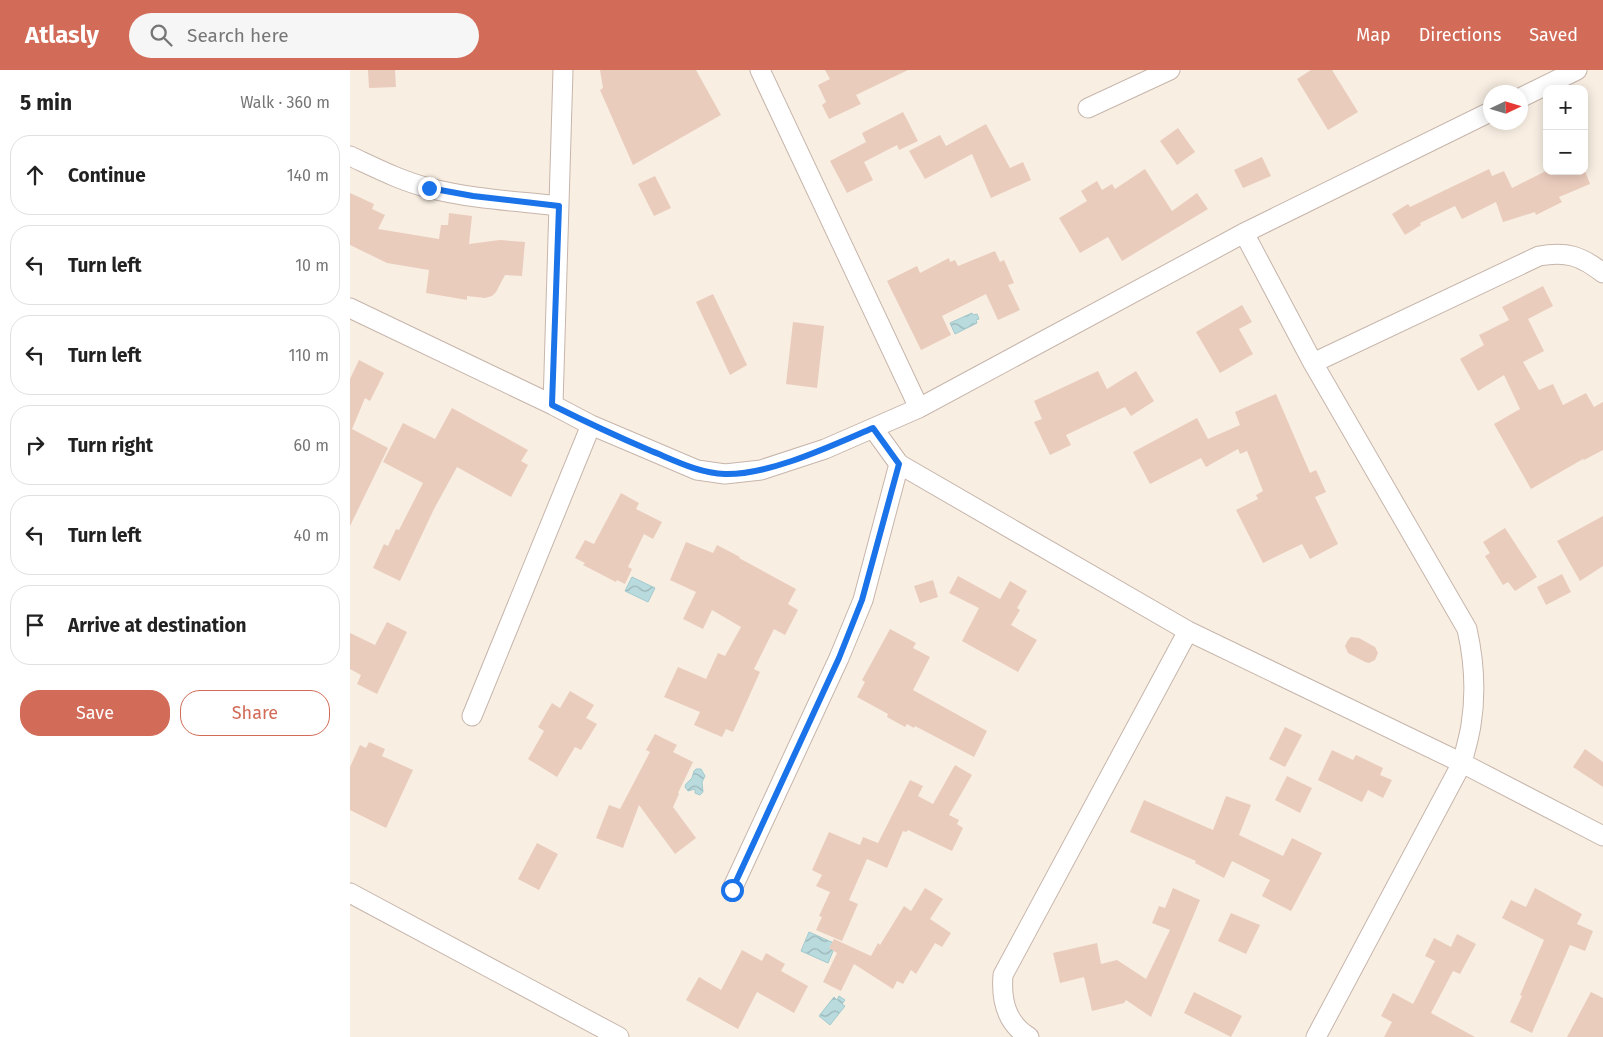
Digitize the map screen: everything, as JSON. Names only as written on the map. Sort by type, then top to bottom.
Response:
[{"type":"street","points":[[552,405],[563,70]]},
{"type":"street","points":[[760,70],[919,408]]},
{"type":"street","points":[[1088,108],[1170,70]]},
{"type":"street","points":[[1528,94],[1577,70]]},
{"type":"street","points":[[350,308],[591,425],[697,470],[725,474],[761,470],[825,449],[919,408],[1244,234],[1483,115]]},
{"type":"street","points":[[350,156],[398,178],[429,188],[473,196],[559,206]]},
{"type":"street","points":[[1244,234],[1313,363],[1467,629],[1472,654],[1474,677],[1471,725],[1462,763],[1316,1037]]},
{"type":"street","points":[[1313,363],[1539,256],[1555,253],[1572,256],[1588,262],[1603,273]]},
{"type":"street","points":[[472,716],[591,425]]},
{"type":"street","points":[[873,428],[899,464],[1188,631],[1462,763],[1603,836]]},
{"type":"street","points":[[732,890],[839,658],[862,600],[899,464]]},
{"type":"street","points":[[1029,1037],[1022,1033],[1012,1022],[1004,1006],[1003,975],[1188,631]]},
{"type":"street","points":[[350,894],[619,1037]]},
{"type":"water","points":[[972,313],[973,315],[977,314],[979,319],[976,320],[977,323],[955,334],[950,323]]},
{"type":"water","points":[[632,577],[655,588],[648,602],[625,591]]},
{"type":"water","points":[[696,769],[701,769],[705,776],[702,782],[703,792],[700,795],[695,793],[695,789],[688,791],[685,787]]},
{"type":"water","points":[[809,932],[836,944],[828,963],[801,951]]},
{"type":"water","points":[[839,996],[845,1000],[842,1004],[845,1006],[830,1025],[819,1016],[834,997],[837,1000]]},
{"type":"building","points":[[368,70],[395,70],[396,87],[369,88]]},
{"type":"building","points":[[600,70],[696,70],[721,115],[633,165],[600,90],[603,88]]},
{"type":"building","points":[[825,70],[908,70],[856,95],[861,104],[829,119],[822,105],[826,102],[818,85],[830,79]]},
{"type":"building","points":[[1311,70],[1332,70],[1358,112],[1328,130],[1297,79]]},
{"type":"building","points":[[903,112],[918,141],[899,150],[897,145],[864,162],[873,180],[847,193],[830,161],[866,142],[862,133]]},
{"type":"building","points":[[986,124],[1010,168],[1023,162],[1031,180],[991,198],[972,154],[925,179],[909,151],[940,135],[946,146]]},
{"type":"building","points":[[1178,128],[1195,152],[1177,165],[1160,141]]},
{"type":"building","points":[[1262,157],[1271,176],[1243,188],[1234,170]]},
{"type":"building","points":[[1145,169],[1172,211],[1197,193],[1208,209],[1122,261],[1108,237],[1080,253],[1059,218],[1087,201],[1081,191],[1097,181],[1102,190],[1112,184],[1115,189]]},
{"type":"building","points":[[1489,169],[1492,176],[1504,171],[1512,188],[1543,172],[1543,175],[1587,175],[1590,184],[1559,197],[1562,202],[1536,215],[1535,212],[1503,222],[1496,202],[1462,219],[1455,206],[1420,223],[1421,225],[1405,235],[1392,214],[1408,204],[1410,207]]},
{"type":"building","points":[[655,176],[671,208],[654,216],[638,184]]},
{"type":"building","points":[[350,193],[374,204],[372,209],[385,215],[378,229],[439,239],[441,225],[448,225],[449,213],[472,216],[469,244],[500,240],[525,242],[522,276],[505,275],[496,292],[492,296],[485,298],[467,296],[467,300],[426,293],[429,270],[387,263],[350,245]]},
{"type":"building","points":[[995,251],[1000,262],[1004,260],[1014,283],[1008,285],[1020,310],[998,320],[986,294],[942,316],[951,335],[921,350],[887,281],[917,266],[920,273],[949,258],[950,262],[955,260],[958,266]]},
{"type":"building","points":[[1543,286],[1553,306],[1528,319],[1544,351],[1523,362],[1539,390],[1553,384],[1563,405],[1586,393],[1594,407],[1603,402],[1603,450],[1583,459],[1531,489],[1494,424],[1520,409],[1504,375],[1478,391],[1460,359],[1484,345],[1479,335],[1509,320],[1502,307]]},
{"type":"building","points":[[713,294],[747,365],[730,375],[696,302]]},
{"type":"building","points":[[1242,305],[1252,322],[1239,329],[1253,354],[1220,373],[1196,332]]},
{"type":"building","points":[[793,322],[824,326],[817,388],[786,384]]},
{"type":"building","points":[[359,360],[384,373],[370,401],[365,398],[352,429],[388,448],[350,526],[350,379]]},
{"type":"building","points":[[1098,371],[1107,389],[1136,371],[1154,401],[1131,416],[1125,407],[1066,435],[1071,445],[1050,455],[1034,422],[1042,419],[1034,401]]},
{"type":"building","points":[[1276,394],[1310,473],[1316,470],[1326,492],[1315,497],[1338,544],[1310,559],[1302,544],[1263,563],[1236,510],[1258,499],[1256,495],[1263,491],[1247,451],[1240,454],[1238,449],[1206,467],[1201,458],[1150,484],[1133,452],[1197,418],[1208,439],[1240,425],[1235,412]]},
{"type":"building","points":[[452,408],[528,450],[521,461],[528,465],[511,497],[457,467],[434,509],[400,581],[373,568],[384,544],[388,546],[396,529],[399,530],[423,483],[383,462],[403,423],[435,439]]},
{"type":"building","points":[[621,493],[639,503],[636,509],[662,522],[653,539],[644,534],[628,567],[632,569],[625,584],[617,580],[616,582],[583,565],[585,563],[575,558],[585,540],[594,544]]},
{"type":"building","points":[[1603,516],[1603,566],[1580,581],[1557,541]]},
{"type":"building","points":[[1505,528],[1537,577],[1515,591],[1508,582],[1503,585],[1485,556],[1490,553],[1483,542]]},
{"type":"building","points":[[686,542],[713,553],[717,545],[796,589],[788,604],[798,610],[785,635],[774,629],[754,669],[760,672],[733,732],[726,729],[722,737],[694,725],[700,712],[664,697],[678,667],[706,679],[718,653],[725,656],[741,627],[712,610],[703,629],[683,619],[696,592],[670,580]]},
{"type":"building","points":[[1562,574],[1571,592],[1546,605],[1537,587]]},
{"type":"building","points":[[958,576],[1000,599],[1010,581],[1027,591],[1017,608],[1020,610],[1011,625],[1037,640],[1018,672],[962,641],[979,608],[949,593]]},
{"type":"building","points":[[933,580],[938,597],[920,603],[914,586]]},
{"type":"building","points":[[387,622],[407,632],[377,694],[357,684],[361,675],[350,669],[350,633],[375,645]]},
{"type":"building","points":[[890,629],[916,643],[913,648],[930,657],[913,690],[987,731],[974,757],[915,726],[914,728],[907,724],[905,727],[887,717],[888,714],[857,697],[865,682],[862,680]]},
{"type":"building","points":[[1351,637],[1359,638],[1375,647],[1378,653],[1375,660],[1369,663],[1365,662],[1348,653],[1345,646]]},
{"type":"building","points":[[570,691],[594,705],[586,718],[597,724],[581,750],[575,747],[557,777],[528,759],[544,731],[538,727],[552,703],[560,708]]},
{"type":"building","points":[[1285,727],[1302,735],[1285,767],[1269,759]]},
{"type":"building","points":[[655,734],[677,745],[673,752],[693,762],[673,807],[696,838],[675,854],[639,805],[623,848],[596,838],[609,805],[620,809],[650,752],[646,750]]},
{"type":"building","points":[[369,742],[385,749],[382,756],[413,770],[386,828],[350,810],[350,767],[360,745],[366,748]]},
{"type":"building","points":[[1585,749],[1603,762],[1603,787],[1573,767]]},
{"type":"building","points":[[1332,750],[1353,760],[1356,755],[1383,768],[1380,775],[1392,780],[1383,798],[1368,790],[1362,802],[1318,780]]},
{"type":"building","points":[[955,765],[972,775],[949,815],[959,820],[957,824],[963,828],[952,851],[908,830],[906,832],[903,831],[887,868],[867,859],[849,900],[858,904],[842,941],[816,930],[822,917],[819,916],[830,892],[816,886],[822,875],[812,870],[829,832],[860,845],[863,837],[878,843],[910,780],[923,786],[918,796],[933,804]]},
{"type":"building","points":[[1287,776],[1312,788],[1300,813],[1275,800]]},
{"type":"building","points":[[1226,796],[1251,805],[1239,835],[1283,856],[1292,838],[1322,853],[1291,911],[1262,896],[1270,880],[1232,861],[1224,878],[1195,863],[1196,861],[1130,832],[1144,800],[1213,830]]},
{"type":"building","points":[[537,843],[558,854],[539,890],[518,879]]},
{"type":"building","points":[[925,888],[943,899],[930,919],[951,933],[942,947],[935,943],[916,974],[911,970],[903,984],[897,981],[893,989],[854,964],[841,991],[823,982],[837,953],[829,948],[834,939],[871,956],[904,906],[911,911]]},
{"type":"building","points":[[1173,888],[1200,900],[1151,1017],[1126,1000],[1124,1003],[1092,1011],[1084,977],[1060,983],[1053,953],[1097,943],[1101,964],[1117,960],[1146,979],[1170,930],[1152,923],[1159,906],[1165,908]]},
{"type":"building","points":[[1535,888],[1582,914],[1577,924],[1593,931],[1585,951],[1570,945],[1532,1033],[1510,1022],[1544,940],[1502,918],[1511,900],[1526,907]]},
{"type":"building","points":[[1231,913],[1260,925],[1246,954],[1218,941]]},
{"type":"building","points":[[1457,934],[1476,944],[1460,974],[1453,971],[1431,1013],[1475,1037],[1384,1037],[1392,1022],[1381,1016],[1393,993],[1413,1004],[1435,961],[1425,956],[1434,938],[1451,947]]},
{"type":"building","points":[[742,950],[762,961],[766,953],[785,964],[781,971],[808,986],[794,1013],[757,992],[738,1029],[686,1000],[699,977],[721,990]]},
{"type":"building","points":[[1194,992],[1242,1016],[1231,1037],[1184,1013]]},
{"type":"building","points":[[1591,992],[1603,998],[1603,1037],[1567,1037]]},
{"type":"route","points":[[429,188],[473,196],[559,206],[552,405],[591,425],[697,470],[725,474],[761,470],[825,449],[873,428],[899,464],[862,600],[839,658],[732,890]]}]
